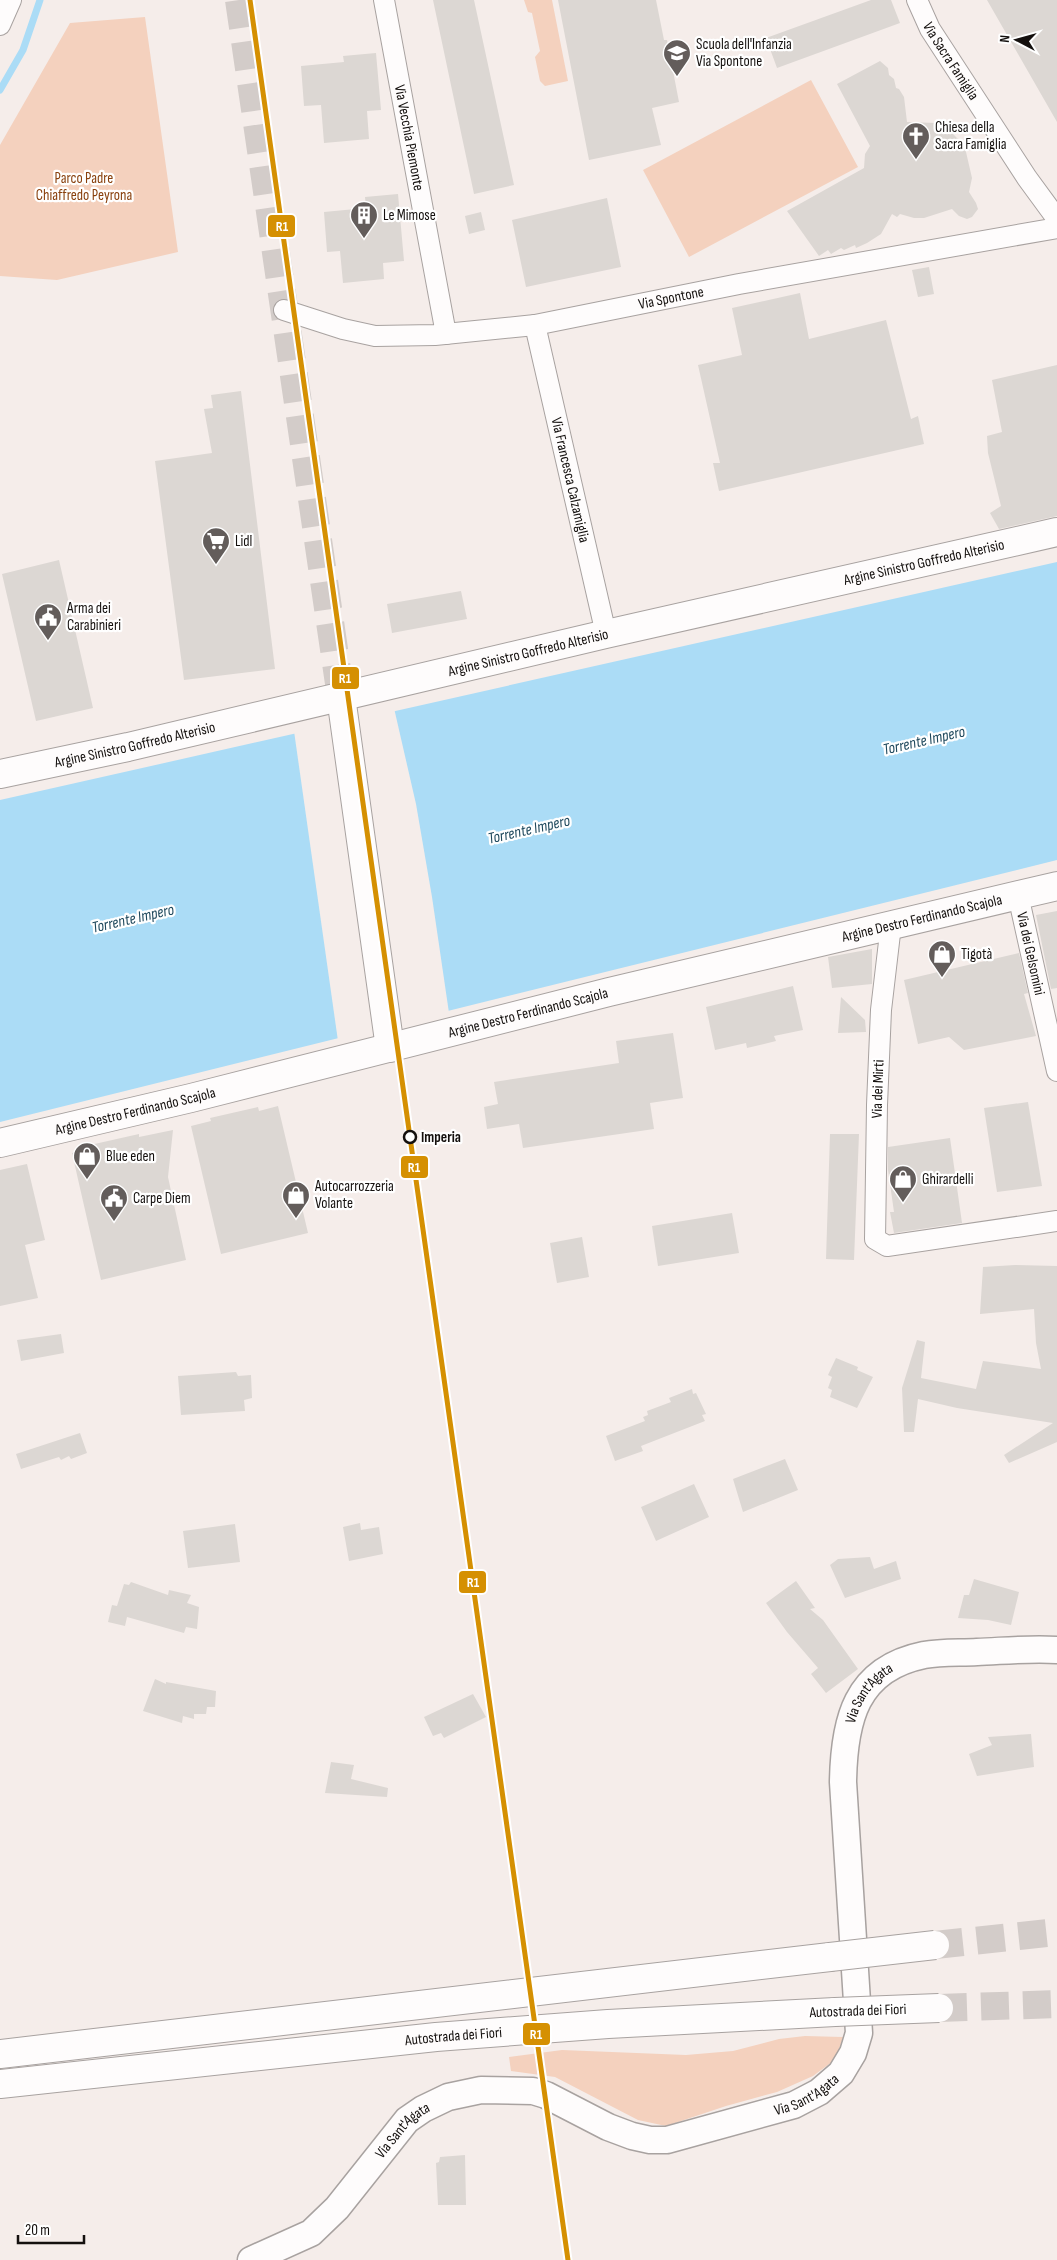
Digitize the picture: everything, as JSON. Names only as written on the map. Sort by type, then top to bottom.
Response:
[{"type":"main road","name":"Argine Sinistro Goffredo Alterisio","points":[[0,774],[128,747],[606,634],[1057,532]]},
{"type":"main road","points":[[341,696],[390,1048]]},
{"type":"main road","name":"Argine Destro Ferdinando Scajola","points":[[0,1142],[191,1098],[890,925],[1057,886]]},
{"type":"main road","points":[[0,2054],[936,1945]]},
{"type":"main road","name":"Autostrada dei Fiori","points":[[0,2084],[436,2037],[608,2024],[939,2008]]},
{"type":"street","points":[[0,26],[11,0]]},
{"type":"street","name":"Via Vecchia Piemonte","points":[[384,0],[446,334]]},
{"type":"street","name":"Via Sacra Famiglia","points":[[917,0],[930,29],[1027,178],[1057,219]]},
{"type":"street","name":"Via Spontone","points":[[284,310],[343,329],[375,336],[446,334],[534,324],[739,284],[1057,228]]},
{"type":"street","name":"Via Francesca Calzamiglia","points":[[534,324],[606,634]]},
{"type":"street","name":"Via dei Gelsomini","points":[[1018,895],[1057,1071]]},
{"type":"street","name":"Via dei Mirti","points":[[890,925],[881,1010],[875,1239],[887,1246],[1057,1221]]},
{"type":"street","name":"Via Sant'Agata","points":[[251,2260],[311,2233],[337,2208],[407,2120],[422,2109],[448,2097],[481,2090],[533,2091],[546,2094],[608,2127],[632,2136],[650,2140],[667,2140],[794,2105],[820,2092],[841,2073],[853,2053],[859,2033],[842,1782],[844,1748],[850,1716],[862,1692],[880,1674],[902,1662],[924,1655],[1057,1650]]},
{"type":"green space","points":[[524,0],[552,0],[568,81],[545,86],[540,81],[535,57],[540,51],[532,13],[528,12]]},
{"type":"green space","name":"Parco Padre Chiaffredo Peyrona","points":[[145,17],[178,252],[57,280],[0,276],[0,145],[70,23]]},
{"type":"green space","points":[[811,80],[858,167],[689,257],[643,170]]},
{"type":"green space","points":[[805,2036],[843,2037],[836,2059],[813,2076],[777,2092],[726,2106],[666,2126],[638,2120],[555,2077],[511,2071],[509,2057],[562,2050],[686,2055],[733,2051],[779,2039]]},
{"type":"water","name":"Torrente Impero","points":[[1057,562],[1057,860],[0,1122],[0,800]]},
{"type":"pier","points":[[394,708],[416,804],[449,1013],[338,1041],[294,731]]},
{"type":"building","points":[[433,0],[474,0],[514,185],[474,194]]},
{"type":"building","points":[[558,0],[656,0],[664,40],[667,40],[679,102],[652,108],[661,145],[589,160]]},
{"type":"building","points":[[871,0],[891,0],[900,23],[777,68],[766,38]]},
{"type":"building","points":[[987,0],[1057,0],[1057,122]]},
{"type":"building","points":[[376,53],[381,110],[367,111],[369,139],[324,143],[321,105],[304,106],[301,66],[344,62],[343,56]]},
{"type":"building","name":"Chiesa della Sacra Famiglia","points":[[880,61],[888,68],[889,75],[894,79],[896,88],[899,89],[904,97],[907,122],[936,123],[947,128],[961,142],[966,152],[972,178],[969,192],[978,209],[972,217],[967,219],[959,216],[952,209],[924,218],[914,218],[900,214],[897,217],[892,214],[881,234],[867,243],[856,248],[855,245],[844,250],[841,248],[831,254],[828,250],[819,256],[787,211],[864,168],[865,154],[870,146],[837,84]]},
{"type":"building","name":"Le Mimose","points":[[398,194],[404,261],[383,263],[384,279],[343,283],[340,251],[327,252],[324,212],[366,208],[365,197]]},
{"type":"building","points":[[607,198],[621,267],[526,287],[512,220]]},
{"type":"building","points":[[481,212],[485,230],[469,234],[465,216]]},
{"type":"building","points":[[929,267],[934,294],[918,297],[912,270]]},
{"type":"building","points":[[800,293],[809,339],[886,320],[911,419],[918,416],[924,444],[719,491],[713,463],[720,463],[698,365],[742,355],[732,308]]},
{"type":"building","points":[[1057,365],[1057,516],[999,529],[990,513],[1001,506],[988,453],[987,436],[1002,432],[992,380]]},
{"type":"building","name":"Lidl","points":[[241,391],[275,669],[184,680],[155,461],[212,453],[204,409],[213,408],[211,395]]},
{"type":"building","name":"Arma dei Carabinieri","points":[[59,560],[93,708],[36,721],[2,574]]},
{"type":"building","points":[[461,591],[467,619],[392,633],[387,604]]},
{"type":"building","points":[[1057,911],[1057,988],[1051,989],[1036,915]]},
{"type":"building","points":[[872,949],[872,984],[832,988],[828,957]]},
{"type":"building","points":[[1019,953],[1028,993],[1024,994],[1036,1036],[964,1050],[949,1037],[918,1044],[904,980]]},
{"type":"building","points":[[793,986],[803,1030],[774,1036],[776,1041],[747,1048],[746,1043],[715,1050],[706,1007]]},
{"type":"building","points":[[841,997],[865,1020],[866,1032],[838,1033]]},
{"type":"building","points":[[673,1033],[683,1098],[650,1103],[654,1129],[523,1148],[519,1124],[487,1129],[484,1107],[498,1104],[494,1082],[619,1063],[616,1041]]},
{"type":"building","points":[[1028,1102],[1042,1186],[997,1192],[984,1108]]},
{"type":"building","points":[[278,1106],[308,1233],[221,1254],[191,1126],[211,1121],[210,1118],[258,1107],[259,1111]]},
{"type":"building","points":[[173,1130],[168,1177],[186,1260],[101,1280],[72,1153],[91,1149],[90,1145],[139,1134],[139,1137]]},
{"type":"building","points":[[830,1134],[859,1134],[854,1260],[826,1259]]},
{"type":"building","points":[[950,1138],[962,1223],[894,1233],[890,1212],[894,1212],[888,1170],[888,1147]]},
{"type":"building","points":[[27,1164],[45,1240],[25,1245],[38,1298],[0,1306],[0,1170]]},
{"type":"building","points":[[732,1213],[739,1253],[658,1266],[652,1226]]},
{"type":"building","points":[[582,1237],[589,1277],[557,1283],[550,1243]]},
{"type":"building","points":[[1015,1265],[1057,1266],[1057,1442],[1009,1463],[1004,1455],[1053,1423],[957,1408],[918,1399],[914,1432],[904,1432],[902,1388],[917,1340],[925,1342],[921,1378],[976,1389],[983,1361],[1041,1369],[1036,1343],[1034,1309],[980,1314],[983,1267]]},
{"type":"building","points":[[61,1334],[64,1353],[21,1361],[17,1340]]},
{"type":"building","points":[[836,1358],[858,1367],[857,1370],[873,1377],[857,1408],[830,1397],[832,1390],[828,1388],[832,1377],[828,1375]]},
{"type":"building","points":[[236,1372],[238,1376],[251,1375],[252,1398],[244,1400],[245,1411],[181,1415],[178,1376]]},
{"type":"building","points":[[692,1389],[693,1394],[696,1393],[706,1414],[702,1415],[705,1421],[641,1446],[643,1451],[615,1461],[606,1436],[645,1421],[643,1417],[648,1415],[647,1411],[671,1402],[669,1398]]},
{"type":"building","points":[[80,1433],[87,1453],[71,1459],[69,1456],[61,1460],[59,1457],[21,1469],[16,1454]]},
{"type":"building","points":[[785,1459],[798,1490],[743,1512],[733,1479]]},
{"type":"building","points":[[694,1484],[709,1517],[656,1541],[641,1507]]},
{"type":"building","points":[[360,1523],[361,1530],[379,1527],[383,1554],[349,1561],[343,1527]]},
{"type":"building","points":[[235,1524],[240,1562],[188,1568],[183,1531]]},
{"type":"building","points":[[870,1557],[874,1569],[896,1561],[901,1579],[845,1598],[830,1565],[838,1559]]},
{"type":"building","points":[[974,1579],[1019,1592],[1011,1625],[988,1620],[958,1618],[964,1595],[969,1595]]},
{"type":"building","points":[[796,1581],[815,1608],[810,1609],[823,1620],[858,1669],[826,1693],[811,1674],[818,1668],[787,1632],[766,1603]]},
{"type":"building","points":[[131,1582],[168,1595],[169,1590],[191,1595],[187,1603],[199,1607],[197,1629],[186,1627],[184,1633],[127,1617],[125,1626],[108,1622],[112,1605],[117,1606],[124,1584],[129,1585]]},
{"type":"building","points":[[155,1679],[166,1684],[166,1682],[216,1691],[215,1707],[207,1707],[206,1714],[194,1714],[194,1719],[183,1716],[182,1723],[143,1711]]},
{"type":"building","points":[[473,1694],[486,1717],[444,1738],[441,1733],[433,1736],[424,1717]]},
{"type":"building","points":[[1031,1734],[1034,1767],[977,1776],[969,1754],[992,1745],[988,1737]]},
{"type":"building","points":[[331,1762],[354,1765],[351,1779],[388,1788],[387,1797],[325,1793]]},
{"type":"building","points":[[465,2155],[466,2205],[438,2205],[436,2163],[439,2162],[440,2157]]},
{"type":"waterway","points":[[0,90],[23,50],[40,0]]},
{"type":"tunnel","points":[[239,0],[341,697]]},
{"type":"tunnel","points":[[935,1945],[1057,1932]]},
{"type":"tunnel","points":[[939,2008],[1057,2004]]},
{"type":"transit line","name":"R1","points":[[250,0],[568,2260]]},
{"type":"place","name":"Scuola dell'Infanzia Via Spontone","points":[[677,77]]},
{"type":"place","name":"Chiesa della Sacra Famiglia","points":[[916,160]]},
{"type":"place","name":"Le Mimose","points":[[364,239]]},
{"type":"place","name":"Lidl","points":[[216,565]]},
{"type":"place","name":"Arma dei Carabinieri","points":[[48,641]]},
{"type":"place","name":"Tigotà","points":[[942,978]]},
{"type":"place","name":"Imperia","points":[[410,1137]]},
{"type":"place","name":"Blue eden","points":[[87,1180]]},
{"type":"place","name":"Ghirardelli","points":[[903,1203]]},
{"type":"place","name":"Autocarrozzeria Volante","points":[[296,1219]]},
{"type":"place","name":"Carpe Diem","points":[[114,1222]]}]
